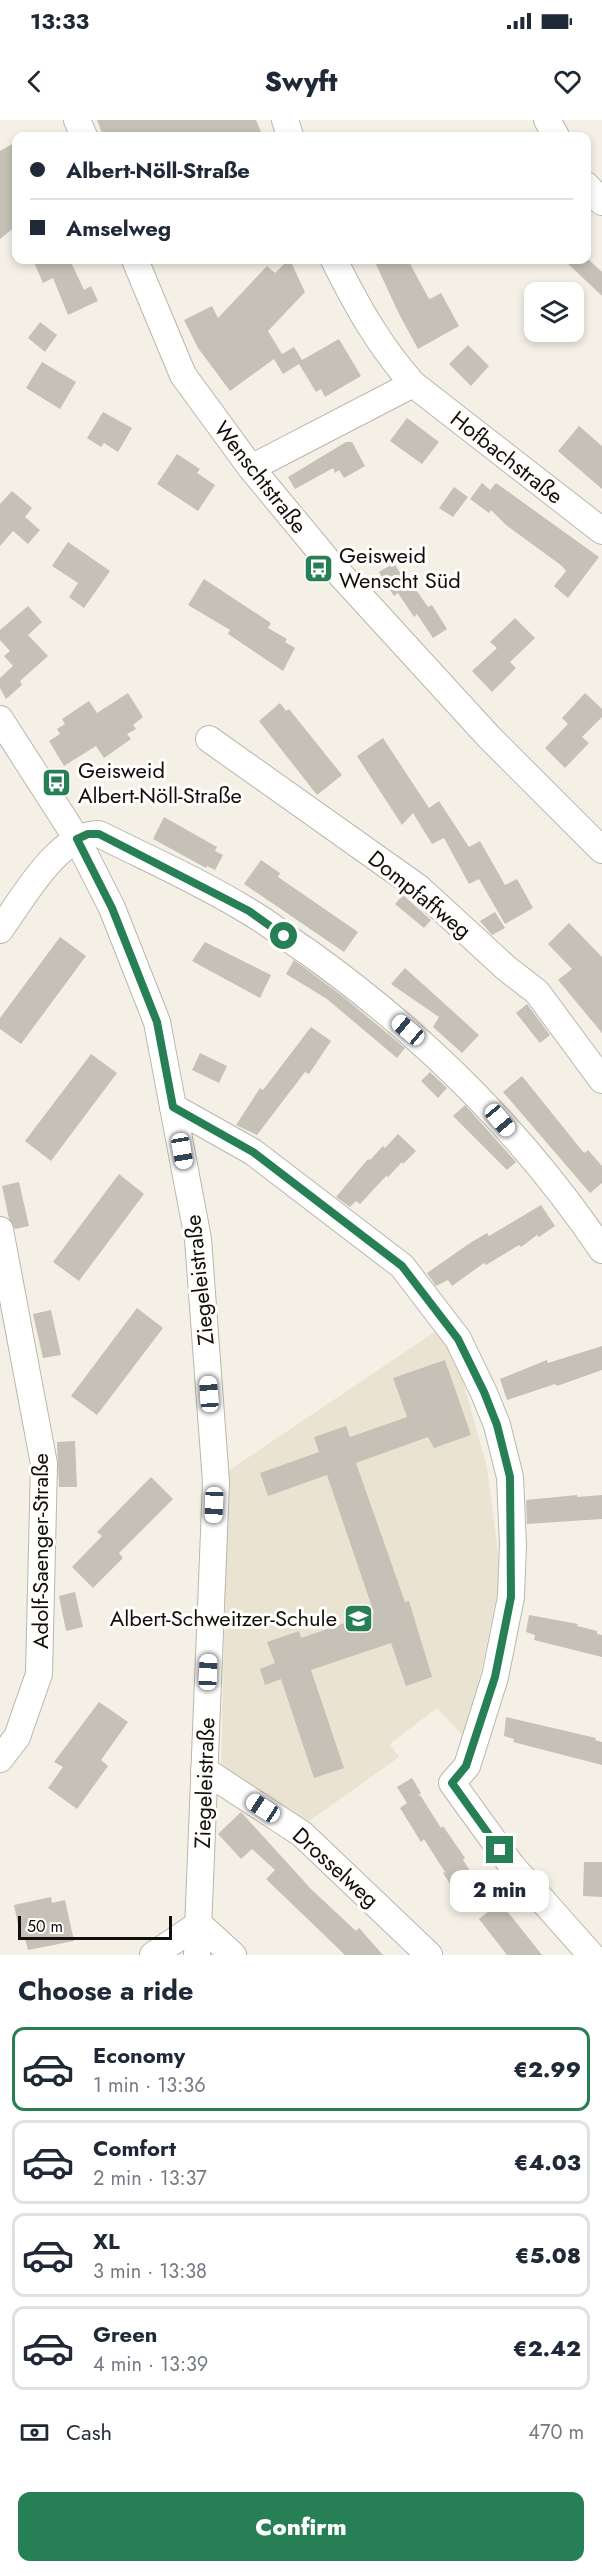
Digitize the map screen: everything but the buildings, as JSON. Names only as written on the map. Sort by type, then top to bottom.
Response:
[{"type":"street","points":[[591,190],[602,202]]},
{"type":"street","name":"Wenschtstraße","points":[[137,264],[183,375],[251,468],[328,561],[473,720],[602,850]]},
{"type":"street","name":"Hofbachstraße","points":[[336,264],[360,314],[413,384],[602,531]]},
{"type":"street","points":[[251,468],[413,384]]},
{"type":"street","name":"Ziegeleistraße","points":[[0,719],[77,839],[112,908],[157,1022],[198,1239],[216,1482],[197,1955]]},
{"type":"street","name":"Dompfaffweg","points":[[209,739],[419,888],[506,968],[537,992],[602,1080]]},
{"type":"street","points":[[0,930],[58,853],[88,834],[99,834],[249,911],[355,986],[426,1045],[488,1106],[580,1218],[602,1250]]},
{"type":"street","points":[[173,1107],[253,1152],[402,1266],[458,1339],[497,1425],[510,1477],[511,1597],[495,1677],[466,1766],[452,1783],[512,1866],[591,1955]]},
{"type":"street","name":"Adolf-Saenger-Straße","points":[[0,1230],[44,1464],[39,1674],[17,1737],[0,1759]]},
{"type":"street","name":"Drosselweg","points":[[204,1770],[302,1834],[429,1955]]},
{"type":"street","points":[[153,1955],[200,1924],[233,1955]]},
{"type":"shaded area","name":"Albert-Schweitzer-Schule","points":[[439,1329],[463,1381],[487,1467],[501,1574],[467,1740],[437,1708],[390,1744],[399,1757],[305,1824],[221,1768],[228,1471]]},
{"type":"place","name":"Geisweid Wenscht Süd","points":[[318,568]]},
{"type":"place","name":"Geisweid Albert-Nöll-Straße","points":[[57,783]]},
{"type":"place","name":"Albert-Schweitzer-Schule","points":[[358,1618]]},
{"type":"route","points":[[284,936],[249,911],[99,834],[88,834],[77,839],[112,908],[157,1022],[173,1107],[253,1152],[402,1266],[458,1339],[484,1392],[497,1425],[510,1477],[513,1545],[511,1597],[495,1677],[466,1766],[452,1783],[500,1850]]}]
